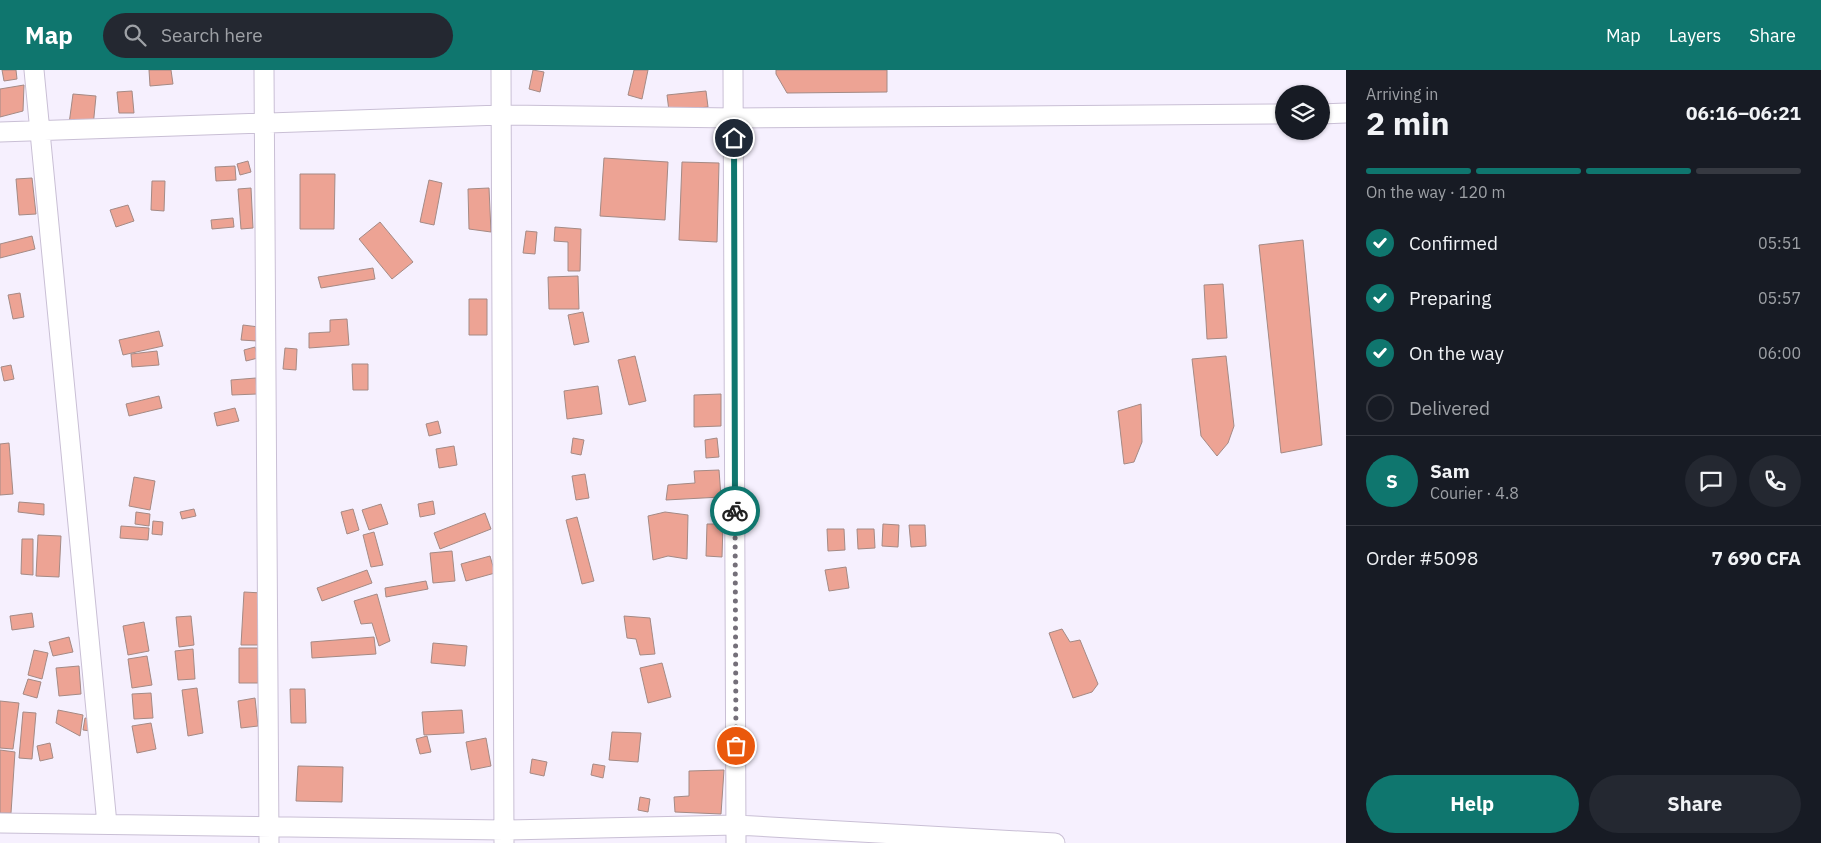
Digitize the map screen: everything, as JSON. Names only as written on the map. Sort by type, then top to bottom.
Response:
[{"type":"street","points":[[34,70],[107,824]]},
{"type":"street","points":[[264,70],[269,835]]},
{"type":"street","points":[[501,70],[504,836]]},
{"type":"street","points":[[734,70],[736,834]]},
{"type":"street","points":[[1330,114],[1346,113]]},
{"type":"street","points":[[0,132],[265,125],[501,115],[734,118],[1275,114]]},
{"type":"street","points":[[0,823],[107,824],[269,835],[504,836],[736,834],[1055,843]]},
{"type":"building","points":[[2,70],[16,70],[17,79],[4,81]]},
{"type":"building","points":[[149,70],[171,70],[173,84],[150,86]]},
{"type":"building","points":[[533,70],[544,72],[540,92],[529,89]]},
{"type":"building","points":[[634,70],[648,70],[642,99],[628,95]]},
{"type":"building","points":[[776,70],[887,70],[887,92],[787,93],[776,74]]},
{"type":"building","points":[[24,85],[23,111],[0,117],[0,89]]},
{"type":"building","points":[[132,91],[134,113],[119,113],[117,92]]},
{"type":"building","points":[[706,91],[708,107],[669,111],[667,95]]},
{"type":"building","points":[[73,94],[96,96],[93,127],[69,124]]},
{"type":"building","points":[[604,158],[668,162],[665,220],[600,216]]},
{"type":"building","points":[[248,161],[251,172],[240,175],[237,164]]},
{"type":"building","points":[[682,162],[719,163],[717,242],[679,240]]},
{"type":"building","points":[[235,166],[236,180],[216,181],[215,167]]},
{"type":"building","points":[[300,174],[335,174],[334,229],[300,229]]},
{"type":"building","points":[[32,178],[36,214],[19,215],[16,179]]},
{"type":"building","points":[[429,180],[442,183],[434,225],[420,222]]},
{"type":"building","points":[[152,181],[165,181],[164,211],[151,210]]},
{"type":"building","points":[[251,188],[253,228],[241,229],[238,189]]},
{"type":"building","points":[[489,188],[491,232],[469,229],[468,189]]},
{"type":"building","points":[[128,205],[134,221],[116,227],[110,210]]},
{"type":"building","points":[[233,218],[234,227],[212,229],[211,220]]},
{"type":"building","points":[[380,222],[413,262],[392,279],[359,239]]},
{"type":"building","points":[[555,227],[581,229],[580,271],[568,271],[568,242],[554,241]]},
{"type":"building","points":[[526,231],[537,232],[535,254],[523,253]]},
{"type":"building","points":[[32,236],[35,249],[0,258],[0,244]]},
{"type":"building","points":[[1303,240],[1322,445],[1281,453],[1259,245]]},
{"type":"building","points":[[373,268],[375,279],[321,288],[318,277]]},
{"type":"building","points":[[578,276],[579,309],[549,309],[548,277]]},
{"type":"building","points":[[1223,284],[1227,338],[1207,339],[1204,285]]},
{"type":"building","points":[[20,293],[24,317],[13,319],[8,295]]},
{"type":"building","points":[[469,299],[487,299],[487,335],[469,335]]},
{"type":"building","points":[[583,312],[589,342],[574,345],[568,315]]},
{"type":"building","points":[[347,319],[349,345],[309,348],[309,333],[330,332],[330,320]]},
{"type":"building","points":[[243,325],[259,327],[257,341],[241,340]]},
{"type":"building","points":[[159,331],[163,346],[123,355],[119,340]]},
{"type":"building","points":[[255,347],[258,358],[246,361],[244,350]]},
{"type":"building","points":[[285,348],[297,349],[296,370],[283,369]]},
{"type":"building","points":[[157,351],[159,365],[132,367],[131,354]]},
{"type":"building","points":[[635,356],[646,401],[629,405],[618,360]]},
{"type":"building","points":[[1226,356],[1234,426],[1228,443],[1217,456],[1201,436],[1192,359]]},
{"type":"building","points":[[352,364],[368,364],[368,390],[353,390]]},
{"type":"building","points":[[11,365],[14,379],[4,381],[1,367]]},
{"type":"building","points":[[256,378],[257,394],[232,395],[231,380]]},
{"type":"building","points":[[598,386],[602,414],[567,419],[564,391]]},
{"type":"building","points":[[721,394],[721,426],[694,427],[694,395]]},
{"type":"building","points":[[159,396],[162,408],[129,416],[126,404]]},
{"type":"building","points":[[1141,404],[1142,442],[1134,462],[1124,464],[1118,411]]},
{"type":"building","points":[[235,408],[239,421],[217,426],[214,413]]},
{"type":"building","points":[[438,421],[441,433],[429,436],[426,424]]},
{"type":"building","points":[[573,438],[584,440],[581,455],[571,453]]},
{"type":"building","points":[[717,438],[719,457],[706,458],[705,440]]},
{"type":"building","points":[[9,443],[13,494],[0,495],[0,444]]},
{"type":"building","points":[[454,446],[457,465],[439,468],[436,449]]},
{"type":"building","points":[[719,470],[721,497],[666,500],[668,485],[695,483],[694,471]]},
{"type":"building","points":[[585,474],[589,498],[576,500],[572,476]]},
{"type":"building","points":[[134,477],[155,481],[150,510],[129,506]]},
{"type":"building","points":[[433,501],[435,514],[420,517],[418,504]]},
{"type":"building","points":[[19,502],[44,504],[44,515],[18,512]]},
{"type":"building","points":[[381,504],[388,524],[369,530],[362,510]]},
{"type":"building","points":[[194,509],[196,516],[182,519],[180,512]]},
{"type":"building","points":[[353,509],[359,530],[347,534],[341,512]]},
{"type":"building","points":[[136,512],[150,514],[149,526],[135,524]]},
{"type":"building","points":[[665,512],[688,515],[687,559],[668,556],[653,560],[648,516]]},
{"type":"building","points":[[485,513],[491,529],[440,549],[434,533]]},
{"type":"building","points":[[577,517],[594,581],[582,584],[566,520]]},
{"type":"building","points":[[153,521],[163,522],[162,535],[152,534]]},
{"type":"building","points":[[707,524],[723,524],[722,557],[706,556]]},
{"type":"building","points":[[883,524],[899,525],[898,547],[882,546]]},
{"type":"building","points":[[909,525],[925,525],[926,546],[911,547]]},
{"type":"building","points":[[121,526],[149,528],[148,540],[120,538]]},
{"type":"building","points":[[827,529],[844,529],[845,550],[828,551]]},
{"type":"building","points":[[857,529],[874,529],[875,548],[858,549]]},
{"type":"building","points":[[374,532],[383,565],[371,567],[363,535]]},
{"type":"building","points":[[38,535],[61,536],[59,577],[36,576]]},
{"type":"building","points":[[22,539],[33,539],[33,575],[21,574]]},
{"type":"building","points":[[452,551],[455,581],[433,583],[430,553]]},
{"type":"building","points":[[490,556],[495,573],[466,581],[461,564]]},
{"type":"building","points":[[846,567],[849,588],[829,591],[825,570]]},
{"type":"building","points":[[367,570],[372,583],[322,601],[317,588]]},
{"type":"building","points":[[426,581],[428,589],[386,597],[385,588]]},
{"type":"building","points":[[244,592],[262,593],[259,645],[241,645]]},
{"type":"building","points":[[377,594],[390,641],[379,646],[372,623],[361,624],[354,601]]},
{"type":"building","points":[[32,613],[34,627],[12,630],[10,616]]},
{"type":"building","points":[[191,616],[194,645],[179,647],[176,617]]},
{"type":"building","points":[[624,616],[650,618],[655,654],[640,655],[636,639],[627,638]]},
{"type":"building","points":[[144,622],[149,651],[128,655],[123,626]]},
{"type":"building","points":[[1062,629],[1070,642],[1080,640],[1098,684],[1092,692],[1073,698],[1049,633]]},
{"type":"building","points":[[69,637],[73,652],[53,656],[49,642]]},
{"type":"building","points":[[374,637],[376,654],[312,658],[311,642]]},
{"type":"building","points":[[433,643],[467,646],[465,666],[431,663]]},
{"type":"building","points":[[239,648],[258,648],[258,683],[239,683]]},
{"type":"building","points":[[193,649],[195,679],[178,680],[175,651]]},
{"type":"building","points":[[34,650],[48,653],[42,679],[28,675]]},
{"type":"building","points":[[147,656],[152,685],[132,688],[128,659]]},
{"type":"building","points":[[662,663],[671,697],[648,703],[640,668]]},
{"type":"building","points":[[79,666],[81,694],[59,696],[56,668]]},
{"type":"building","points":[[28,679],[41,682],[37,698],[23,694]]},
{"type":"building","points":[[197,688],[203,733],[188,736],[182,690]]},
{"type":"building","points":[[290,689],[305,689],[306,723],[291,723]]},
{"type":"building","points":[[151,693],[153,718],[134,719],[132,694]]},
{"type":"building","points":[[255,698],[258,726],[241,728],[238,701]]},
{"type":"building","points":[[0,701],[19,703],[13,749],[0,748]]},
{"type":"building","points":[[58,710],[83,715],[80,736],[56,723]]},
{"type":"building","points":[[462,710],[464,733],[424,735],[422,712]]},
{"type":"building","points":[[23,712],[36,713],[32,759],[19,758]]},
{"type":"building","points":[[85,718],[93,719],[91,731],[83,730]]},
{"type":"building","points":[[151,723],[156,749],[137,753],[132,726]]},
{"type":"building","points":[[612,732],[641,733],[638,762],[609,760]]},
{"type":"building","points":[[427,736],[431,752],[420,754],[416,739]]},
{"type":"building","points":[[486,738],[491,766],[471,770],[466,742]]},
{"type":"building","points":[[50,743],[53,758],[40,761],[37,746]]},
{"type":"building","points":[[0,750],[15,752],[11,813],[0,813]]},
{"type":"building","points":[[532,759],[547,762],[544,776],[530,773]]},
{"type":"building","points":[[593,764],[605,766],[603,778],[591,775]]},
{"type":"building","points":[[298,766],[343,767],[342,802],[296,801]]},
{"type":"building","points":[[724,770],[721,814],[675,812],[674,797],[689,796],[689,771]]},
{"type":"building","points":[[640,797],[650,799],[648,812],[638,810]]},
{"type":"way so far","points":[[735,511],[736,746]]},
{"type":"route","points":[[734,138],[735,511]]}]
